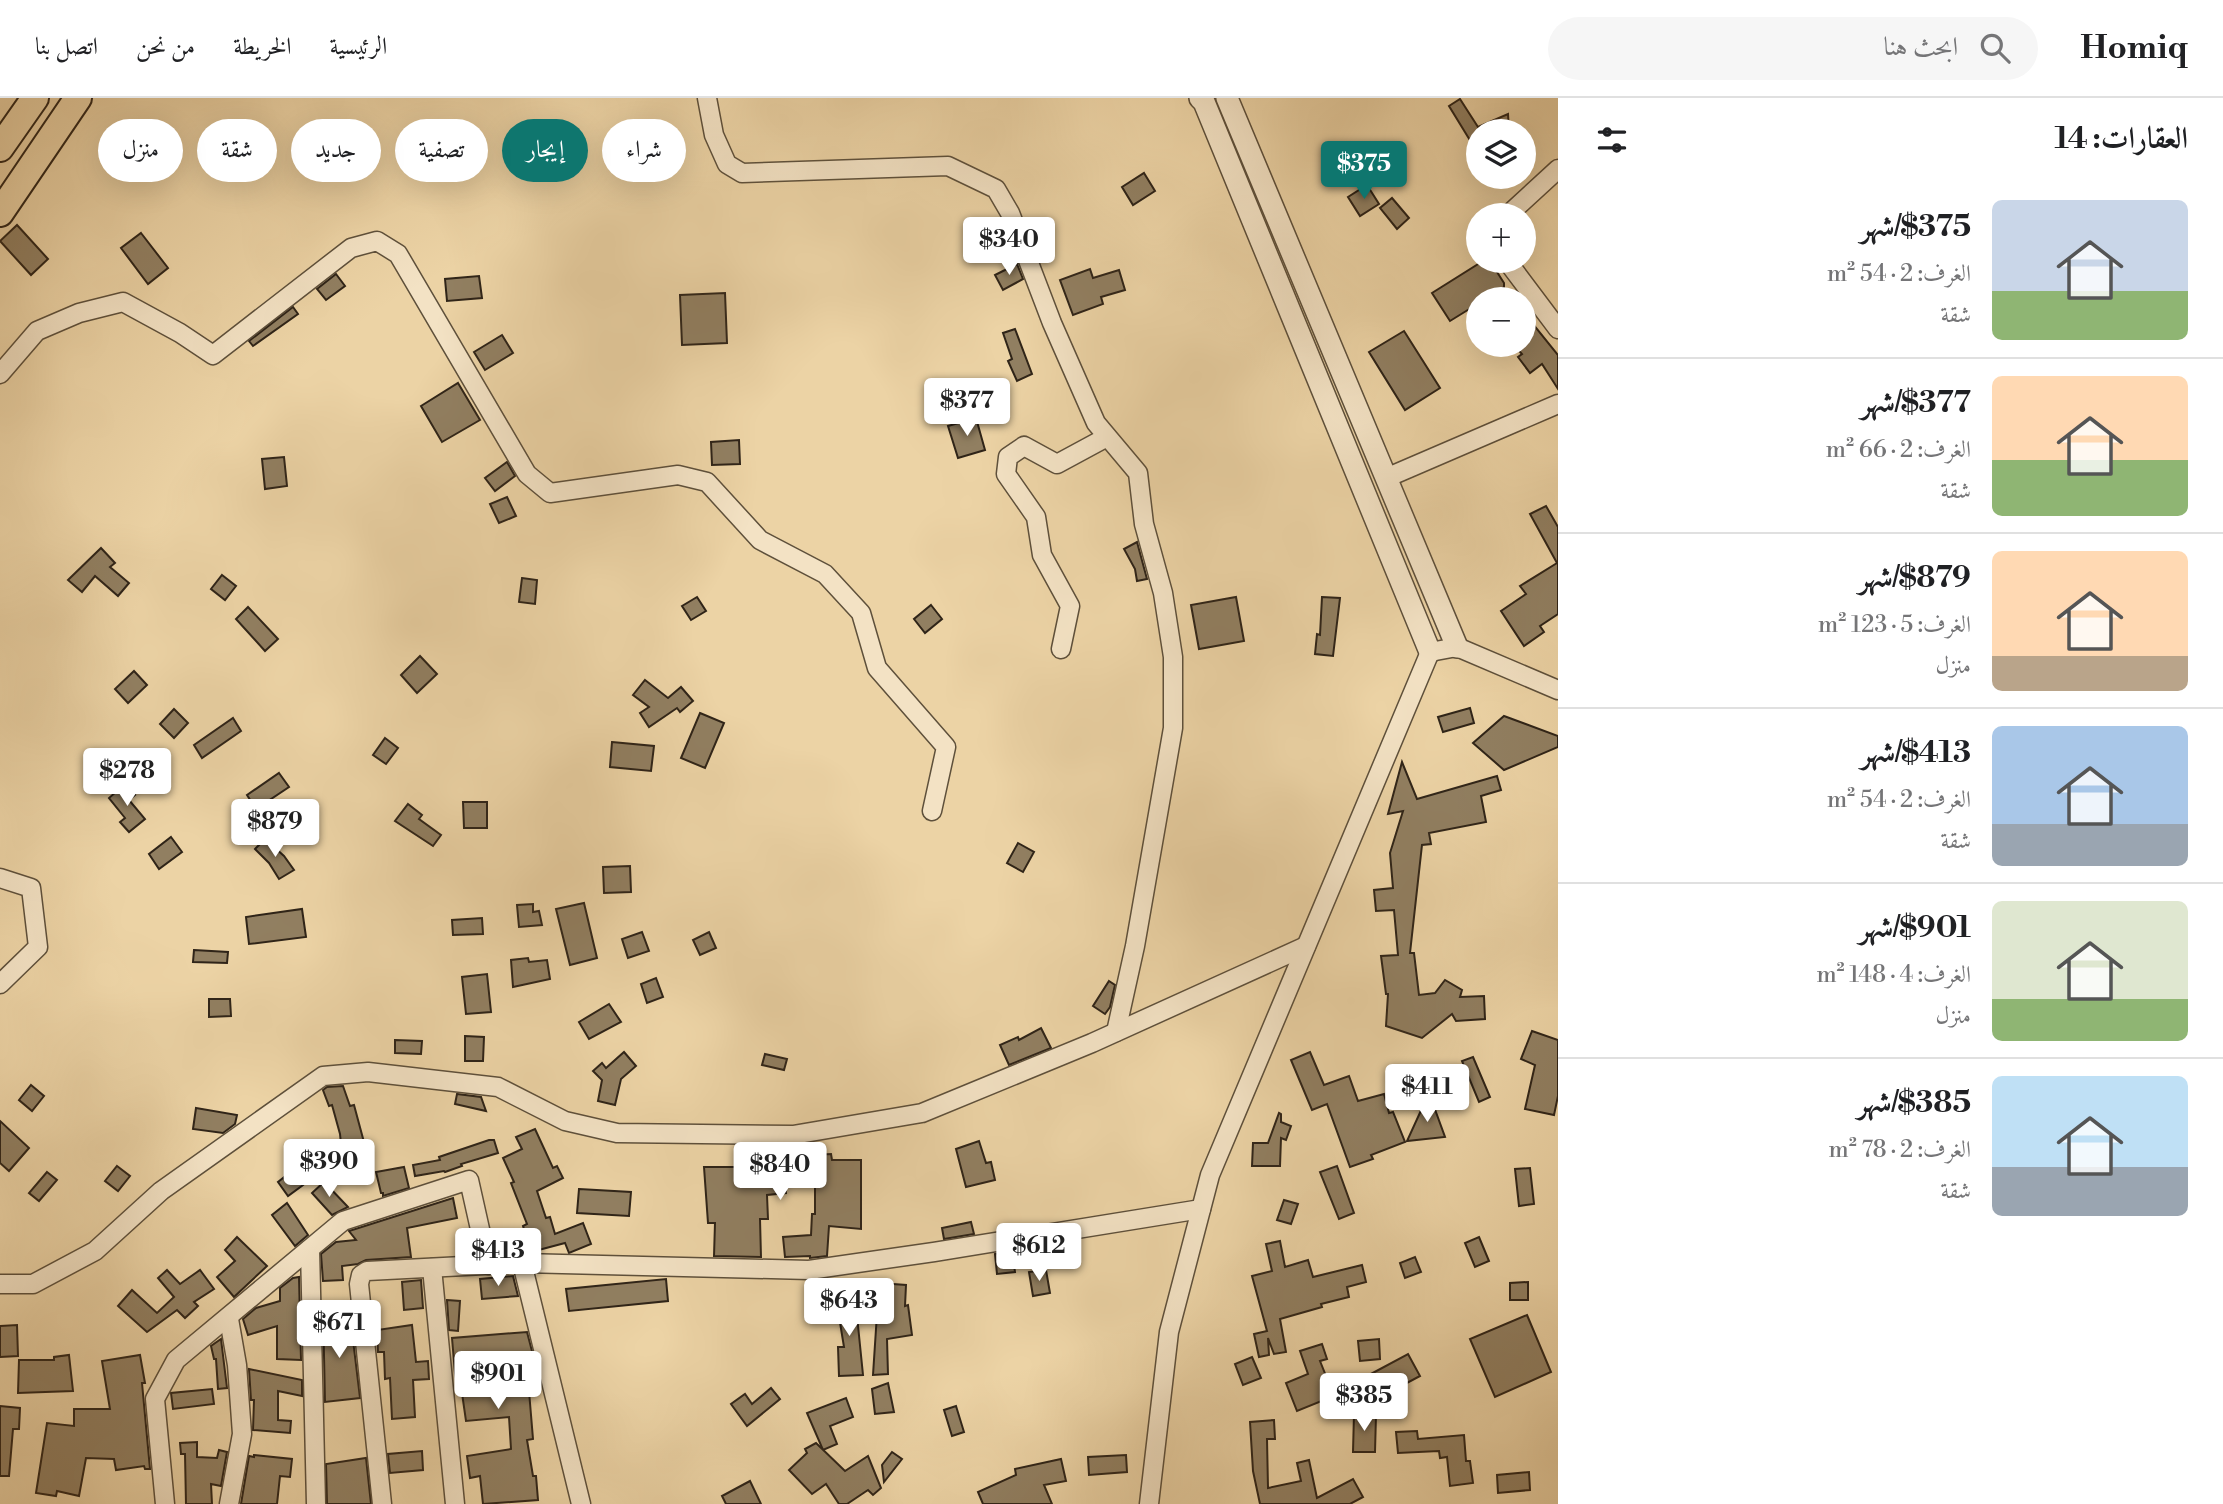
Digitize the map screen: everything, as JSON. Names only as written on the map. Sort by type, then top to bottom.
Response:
[{"type":"main road","points":[[0,148],[35,98]]},
{"type":"main road","points":[[0,213],[78,98]]},
{"type":"street","points":[[707,98],[714,135],[727,164],[742,173],[948,166],[996,189],[1010,213],[1052,323],[1096,423],[1138,473],[1144,524],[1163,593],[1172,657],[1174,728],[1135,946],[1116,1032]]},
{"type":"street","points":[[1149,1504],[1168,1332],[1210,1175],[1430,652],[1205,102],[1200,98]]},
{"type":"street","points":[[1227,98],[1457,647]]},
{"type":"street","points":[[1521,203],[1558,169]]},
{"type":"street","points":[[0,374],[37,331],[79,313],[123,302],[180,333],[213,355],[351,248],[377,241],[398,254],[527,474],[550,493],[678,475],[707,482],[760,540],[825,574],[861,613],[877,668],[946,747],[932,811]]},
{"type":"street","points":[[1516,273],[1558,329]]},
{"type":"street","points":[[1386,478],[1558,404]]},
{"type":"street","points":[[1061,649],[1070,606],[1042,555],[1036,517],[1006,474],[1008,457],[1024,446],[1057,464],[1107,436]]},
{"type":"street","points":[[1430,652],[1457,647],[1558,690]]},
{"type":"street","points":[[0,878],[31,888],[38,947],[0,984]]},
{"type":"street","points":[[0,1284],[33,1284],[95,1251],[161,1192],[323,1076],[368,1072],[498,1087],[565,1121],[617,1133],[793,1135],[922,1113],[1116,1032],[1306,946]]},
{"type":"street","points":[[165,1504],[155,1399],[176,1360],[229,1319],[343,1221],[469,1180],[488,1265]]},
{"type":"street","points":[[382,1504],[359,1284],[360,1275],[366,1271],[522,1263],[809,1270],[1201,1209]]},
{"type":"street","points":[[310,1250],[316,1504]]},
{"type":"street","points":[[522,1263],[581,1504]]},
{"type":"street","points":[[432,1268],[455,1504]]},
{"type":"street","points":[[229,1319],[237,1364],[242,1434],[229,1504]]},
{"type":"building","points":[[1460,99],[1473,119],[1466,119],[1466,134],[1449,106]]},
{"type":"building","points":[[1144,173],[1155,191],[1133,205],[1122,187]]},
{"type":"building","points":[[1367,185],[1379,204],[1360,216],[1348,197]]},
{"type":"building","points":[[1392,198],[1409,218],[1397,229],[1380,208]]},
{"type":"building","points":[[17,225],[48,259],[31,275],[0,241]]},
{"type":"building","points":[[141,233],[168,268],[148,284],[121,248]]},
{"type":"building","points":[[1017,264],[1023,279],[1003,290],[995,275]]},
{"type":"building","points":[[1090,269],[1093,278],[1119,270],[1125,290],[1101,297],[1103,304],[1073,315],[1060,280]]},
{"type":"building","points":[[1466,272],[1498,273],[1504,283],[1504,287],[1466,287],[1466,311],[1450,321],[1432,293]]},
{"type":"building","points":[[336,274],[345,286],[326,300],[317,289]]},
{"type":"building","points":[[479,276],[482,298],[447,301],[445,279]]},
{"type":"building","points":[[725,293],[727,343],[682,345],[680,295]]},
{"type":"building","points":[[293,307],[298,314],[253,346],[249,341]]},
{"type":"building","points":[[1536,328],[1558,355],[1558,389],[1542,364],[1530,373],[1518,357],[1536,357]]},
{"type":"building","points":[[1015,329],[1032,374],[1017,381],[1008,361],[1012,359],[1003,333]]},
{"type":"building","points":[[1404,331],[1440,388],[1405,410],[1369,352]]},
{"type":"building","points":[[502,335],[513,353],[485,370],[474,352]]},
{"type":"building","points":[[458,383],[480,420],[442,442],[421,406]]},
{"type":"building","points":[[976,418],[985,450],[958,458],[948,426]]},
{"type":"building","points":[[739,440],[740,464],[712,465],[711,442]]},
{"type":"building","points":[[284,457],[287,486],[265,489],[262,459]]},
{"type":"building","points":[[507,462],[515,476],[495,491],[485,478]]},
{"type":"building","points":[[507,497],[516,516],[499,523],[490,504]]},
{"type":"building","points":[[1546,506],[1558,527],[1558,614],[1540,626],[1544,632],[1524,646],[1501,611],[1526,594],[1520,586],[1557,563],[1530,514]]},
{"type":"building","points":[[1137,542],[1147,579],[1137,581],[1135,569],[1124,549]]},
{"type":"building","points":[[101,548],[115,563],[110,567],[129,583],[118,596],[95,576],[82,592],[68,580]]},
{"type":"building","points":[[222,575],[236,586],[225,600],[211,589]]},
{"type":"building","points":[[522,578],[537,580],[535,604],[519,602]]},
{"type":"building","points":[[697,597],[706,611],[691,620],[682,606]]},
{"type":"building","points":[[1236,597],[1244,641],[1199,649],[1191,605]]},
{"type":"building","points":[[1322,597],[1340,598],[1333,656],[1315,654],[1317,634],[1320,635]]},
{"type":"building","points":[[931,605],[942,619],[925,633],[914,619]]},
{"type":"building","points":[[248,607],[278,639],[265,651],[236,619]]},
{"type":"building","points":[[420,656],[437,674],[417,693],[401,675]]},
{"type":"building","points":[[134,671],[147,685],[128,703],[115,689]]},
{"type":"building","points":[[645,680],[668,698],[681,687],[693,701],[680,712],[677,708],[649,727],[640,713],[649,707],[633,695]]},
{"type":"building","points":[[1470,708],[1474,723],[1443,732],[1438,717]]},
{"type":"building","points":[[174,709],[188,723],[174,738],[160,724]]},
{"type":"building","points":[[700,713],[724,723],[705,768],[681,758]]},
{"type":"building","points":[[1504,716],[1558,736],[1558,747],[1504,770],[1473,743]]},
{"type":"building","points":[[233,718],[241,731],[202,758],[194,745]]},
{"type":"building","points":[[385,738],[398,748],[386,764],[373,755]]},
{"type":"building","points":[[612,742],[654,746],[651,771],[610,767]]},
{"type":"building","points":[[1402,762],[1417,799],[1497,776],[1501,790],[1481,796],[1486,822],[1429,833],[1431,844],[1422,845],[1410,953],[1414,953],[1419,995],[1435,993],[1445,980],[1462,990],[1460,997],[1484,996],[1485,1019],[1456,1021],[1452,1014],[1422,1038],[1386,1026],[1388,994],[1381,956],[1398,955],[1394,910],[1376,911],[1374,890],[1393,888],[1390,853],[1403,811],[1388,814]]},
{"type":"building","points":[[279,773],[289,787],[256,809],[247,795]]},
{"type":"building","points":[[125,784],[135,795],[129,800],[145,819],[129,832],[120,822],[125,818],[109,798]]},
{"type":"building","points":[[463,802],[487,802],[487,828],[464,828]]},
{"type":"building","points":[[408,804],[422,815],[419,819],[441,835],[433,846],[395,821]]},
{"type":"building","points":[[171,837],[182,852],[159,869],[149,854]]},
{"type":"building","points":[[265,839],[284,856],[294,870],[279,879],[269,863],[255,849]]},
{"type":"building","points":[[1018,843],[1034,852],[1023,872],[1007,863]]},
{"type":"building","points":[[630,866],[631,892],[604,893],[603,867]]},
{"type":"building","points":[[584,903],[597,958],[570,965],[556,909]]},
{"type":"building","points":[[533,904],[533,912],[539,911],[542,925],[519,927],[517,905]]},
{"type":"building","points":[[302,909],[306,937],[249,944],[246,917]]},
{"type":"building","points":[[482,918],[483,934],[453,935],[452,920]]},
{"type":"building","points":[[642,932],[649,951],[628,958],[622,939]]},
{"type":"building","points":[[709,932],[716,948],[700,955],[693,940]]},
{"type":"building","points":[[194,950],[228,952],[227,963],[193,962]]},
{"type":"building","points":[[528,958],[529,962],[547,960],[550,979],[513,987],[511,960]]},
{"type":"building","points":[[487,974],[491,1012],[466,1014],[462,977]]},
{"type":"building","points":[[656,978],[663,997],[647,1003],[641,984]]},
{"type":"building","points":[[1109,981],[1115,985],[1110,1007],[1105,1014],[1093,1006]]},
{"type":"building","points":[[209,999],[230,999],[231,1016],[209,1017]]},
{"type":"building","points":[[609,1004],[621,1022],[589,1039],[579,1022]]},
{"type":"building","points":[[1041,1028],[1051,1048],[1009,1065],[1000,1045],[1018,1037],[1019,1040]]},
{"type":"building","points":[[1532,1031],[1558,1040],[1558,1096],[1554,1115],[1525,1109],[1535,1065],[1521,1059]]},
{"type":"building","points":[[465,1036],[484,1037],[483,1061],[465,1061]]},
{"type":"building","points":[[395,1040],[422,1041],[421,1054],[395,1053]]},
{"type":"building","points":[[624,1052],[636,1066],[621,1079],[615,1105],[598,1101],[602,1080],[593,1071],[602,1063],[606,1068]]},
{"type":"building","points":[[1310,1052],[1324,1085],[1349,1076],[1358,1101],[1384,1094],[1389,1113],[1393,1112],[1405,1142],[1371,1155],[1373,1159],[1350,1167],[1327,1104],[1312,1110],[1291,1060]]},
{"type":"building","points":[[765,1054],[787,1059],[784,1070],[762,1065]]},
{"type":"building","points":[[1473,1057],[1490,1097],[1479,1102],[1462,1061]]},
{"type":"building","points":[[31,1085],[44,1096],[32,1111],[19,1100]]},
{"type":"building","points":[[343,1086],[350,1106],[354,1105],[365,1146],[366,1162],[343,1164],[340,1134],[332,1105],[329,1106],[323,1090],[327,1087]]},
{"type":"building","points":[[1429,1093],[1445,1137],[1407,1141]]},
{"type":"building","points":[[457,1094],[481,1097],[486,1111],[455,1104]]},
{"type":"building","points":[[196,1108],[237,1115],[235,1124],[223,1133],[193,1129]]},
{"type":"building","points":[[1279,1113],[1281,1122],[1291,1126],[1286,1140],[1281,1138],[1280,1166],[1252,1166],[1253,1143],[1268,1143]]},
{"type":"building","points":[[0,1121],[29,1148],[9,1171],[0,1163]]},
{"type":"building","points":[[535,1129],[553,1168],[557,1166],[563,1178],[537,1191],[546,1218],[550,1217],[555,1234],[583,1223],[591,1244],[569,1253],[565,1243],[531,1252],[523,1226],[527,1224],[511,1183],[514,1182],[503,1158],[522,1149],[516,1137]]},
{"type":"building","points":[[494,1140],[498,1153],[461,1164],[462,1166],[445,1172],[415,1176],[413,1165],[440,1160],[439,1157]]},
{"type":"building","points":[[979,1141],[986,1163],[991,1162],[995,1180],[966,1187],[956,1149]]},
{"type":"building","points":[[769,1153],[770,1157],[831,1154],[832,1160],[861,1160],[861,1229],[829,1226],[827,1256],[785,1257],[783,1237],[811,1235],[812,1214],[815,1214],[815,1174],[784,1175],[786,1193],[767,1195],[768,1219],[760,1219],[761,1257],[714,1256],[715,1223],[708,1223],[704,1167],[735,1167],[735,1159]]},
{"type":"building","points":[[117,1166],[130,1176],[118,1191],[105,1181]]},
{"type":"building","points":[[1337,1166],[1354,1213],[1339,1219],[1320,1172]]},
{"type":"building","points":[[404,1167],[409,1188],[383,1196],[376,1172]]},
{"type":"building","points":[[1530,1168],[1534,1204],[1519,1206],[1515,1169]]},
{"type":"building","points":[[292,1171],[303,1185],[288,1196],[278,1182]]},
{"type":"building","points":[[47,1172],[57,1180],[39,1201],[29,1193]]},
{"type":"building","points":[[324,1182],[348,1207],[332,1215],[312,1193]]},
{"type":"building","points":[[579,1189],[631,1192],[629,1216],[577,1213]]},
{"type":"building","points":[[453,1198],[457,1218],[407,1228],[411,1257],[366,1260],[342,1266],[343,1280],[323,1281],[321,1254],[336,1242],[356,1240],[349,1231]]},
{"type":"building","points":[[1284,1200],[1298,1204],[1291,1224],[1277,1220]]},
{"type":"building","points":[[287,1203],[308,1235],[295,1246],[272,1215]]},
{"type":"building","points":[[971,1222],[974,1234],[944,1239],[942,1228]]},
{"type":"building","points":[[237,1237],[267,1266],[234,1297],[217,1277],[235,1261],[225,1250]]},
{"type":"building","points":[[1479,1237],[1489,1261],[1475,1267],[1465,1243]]},
{"type":"building","points":[[1280,1241],[1285,1267],[1308,1260],[1313,1277],[1362,1265],[1366,1282],[1347,1287],[1349,1297],[1280,1319],[1286,1352],[1274,1354],[1268,1338],[1269,1355],[1259,1357],[1254,1334],[1267,1331],[1252,1276],[1272,1271],[1266,1244]]},
{"type":"building","points":[[1012,1251],[1015,1272],[997,1274],[995,1254]]},
{"type":"building","points":[[1415,1257],[1421,1272],[1405,1278],[1400,1263]]},
{"type":"building","points":[[167,1270],[180,1284],[200,1270],[214,1289],[194,1302],[198,1306],[185,1318],[177,1310],[147,1332],[118,1306],[132,1290],[157,1313],[174,1297],[158,1278]]},
{"type":"building","points":[[1046,1270],[1050,1293],[1033,1296],[1029,1272]]},
{"type":"building","points":[[513,1276],[518,1296],[482,1299],[480,1279]]},
{"type":"building","points":[[299,1277],[301,1360],[277,1359],[277,1326],[248,1335],[243,1319],[256,1308],[280,1301],[280,1288],[293,1278]]},
{"type":"building","points":[[666,1279],[668,1301],[569,1311],[566,1289]]},
{"type":"building","points":[[421,1280],[423,1308],[404,1310],[402,1282]]},
{"type":"building","points":[[1528,1282],[1528,1300],[1510,1300],[1510,1283]]},
{"type":"building","points":[[879,1283],[906,1285],[905,1306],[908,1305],[912,1335],[887,1339],[888,1374],[873,1375]]},
{"type":"building","points":[[855,1296],[863,1375],[839,1376],[838,1347],[844,1347],[836,1298]]},
{"type":"building","points":[[447,1300],[460,1301],[458,1331],[449,1330]]},
{"type":"building","points":[[323,1309],[341,1309],[342,1340],[353,1340],[360,1398],[325,1402]]},
{"type":"building","points":[[1527,1315],[1551,1372],[1495,1397],[1470,1339]]},
{"type":"building","points":[[17,1325],[18,1356],[0,1357],[0,1326]]},
{"type":"building","points":[[412,1325],[416,1362],[428,1361],[429,1379],[413,1380],[415,1417],[392,1419],[390,1378],[385,1379],[384,1352],[378,1352],[377,1330]]},
{"type":"building","points":[[527,1332],[533,1355],[523,1356],[533,1439],[527,1440],[533,1476],[536,1476],[538,1500],[483,1504],[480,1476],[470,1478],[467,1456],[511,1449],[509,1417],[466,1421],[462,1393],[459,1394],[455,1373],[452,1338]]},
{"type":"building","points":[[221,1339],[227,1388],[218,1389],[216,1359],[211,1346]]},
{"type":"building","points":[[1379,1339],[1380,1359],[1360,1361],[1358,1341]]},
{"type":"building","points":[[1322,1344],[1327,1359],[1320,1361],[1334,1396],[1297,1411],[1286,1383],[1308,1374],[1300,1351]]},
{"type":"building","points":[[1408,1354],[1420,1376],[1394,1390],[1393,1375],[1369,1375]]},
{"type":"building","points":[[69,1355],[73,1391],[18,1393],[19,1360],[54,1360],[54,1357]]},
{"type":"building","points":[[140,1355],[145,1383],[142,1383],[150,1469],[145,1469],[144,1466],[116,1470],[114,1459],[86,1458],[79,1496],[57,1491],[56,1496],[36,1493],[47,1423],[74,1426],[74,1409],[110,1409],[102,1361]]},
{"type":"building","points":[[1252,1357],[1261,1378],[1243,1385],[1235,1364]]},
{"type":"building","points":[[249,1369],[302,1380],[302,1396],[278,1391],[278,1420],[291,1421],[290,1433],[253,1430],[254,1400],[251,1400]]},
{"type":"building","points":[[888,1383],[894,1412],[875,1414],[872,1389]]},
{"type":"building","points":[[771,1388],[780,1399],[747,1426],[731,1404],[745,1394],[752,1404]]},
{"type":"building","points":[[212,1389],[214,1404],[173,1409],[171,1393]]},
{"type":"building","points":[[846,1398],[853,1417],[830,1426],[837,1444],[823,1450],[807,1413]]},
{"type":"building","points":[[0,1406],[20,1408],[19,1429],[13,1429],[9,1476],[0,1476]]},
{"type":"building","points":[[956,1406],[964,1432],[952,1436],[944,1410]]},
{"type":"building","points":[[1354,1414],[1376,1415],[1375,1452],[1353,1452]]},
{"type":"building","points":[[1274,1420],[1275,1439],[1267,1439],[1268,1488],[1301,1481],[1297,1463],[1309,1460],[1317,1498],[1353,1479],[1363,1497],[1350,1504],[1260,1504],[1253,1471],[1250,1422]]},
{"type":"building","points":[[1417,1431],[1418,1439],[1464,1435],[1466,1461],[1470,1461],[1473,1483],[1450,1486],[1447,1457],[1440,1458],[1439,1451],[1398,1453],[1396,1432]]},
{"type":"building","points":[[197,1442],[197,1457],[217,1458],[219,1450],[227,1452],[221,1486],[211,1484],[212,1504],[186,1504],[185,1454],[181,1454],[180,1443]]},
{"type":"building","points":[[816,1443],[845,1471],[868,1456],[881,1488],[873,1495],[868,1490],[847,1504],[839,1504],[826,1484],[812,1494],[789,1470],[807,1453],[805,1449]]},
{"type":"building","points":[[422,1451],[423,1470],[390,1473],[388,1454]]},
{"type":"building","points":[[892,1452],[902,1459],[884,1482],[882,1465]]},
{"type":"building","points":[[1126,1455],[1127,1472],[1089,1475],[1088,1457]]},
{"type":"building","points":[[249,1456],[292,1459],[290,1477],[280,1476],[277,1504],[241,1504]]},
{"type":"building","points":[[366,1458],[371,1504],[327,1504],[326,1464]]},
{"type":"building","points":[[1061,1459],[1066,1481],[1044,1485],[1052,1504],[983,1504],[978,1492],[1016,1475],[1015,1469]]},
{"type":"building","points":[[1529,1472],[1530,1490],[1498,1493],[1497,1475]]},
{"type":"building","points":[[750,1481],[761,1504],[726,1504],[722,1496]]}]
